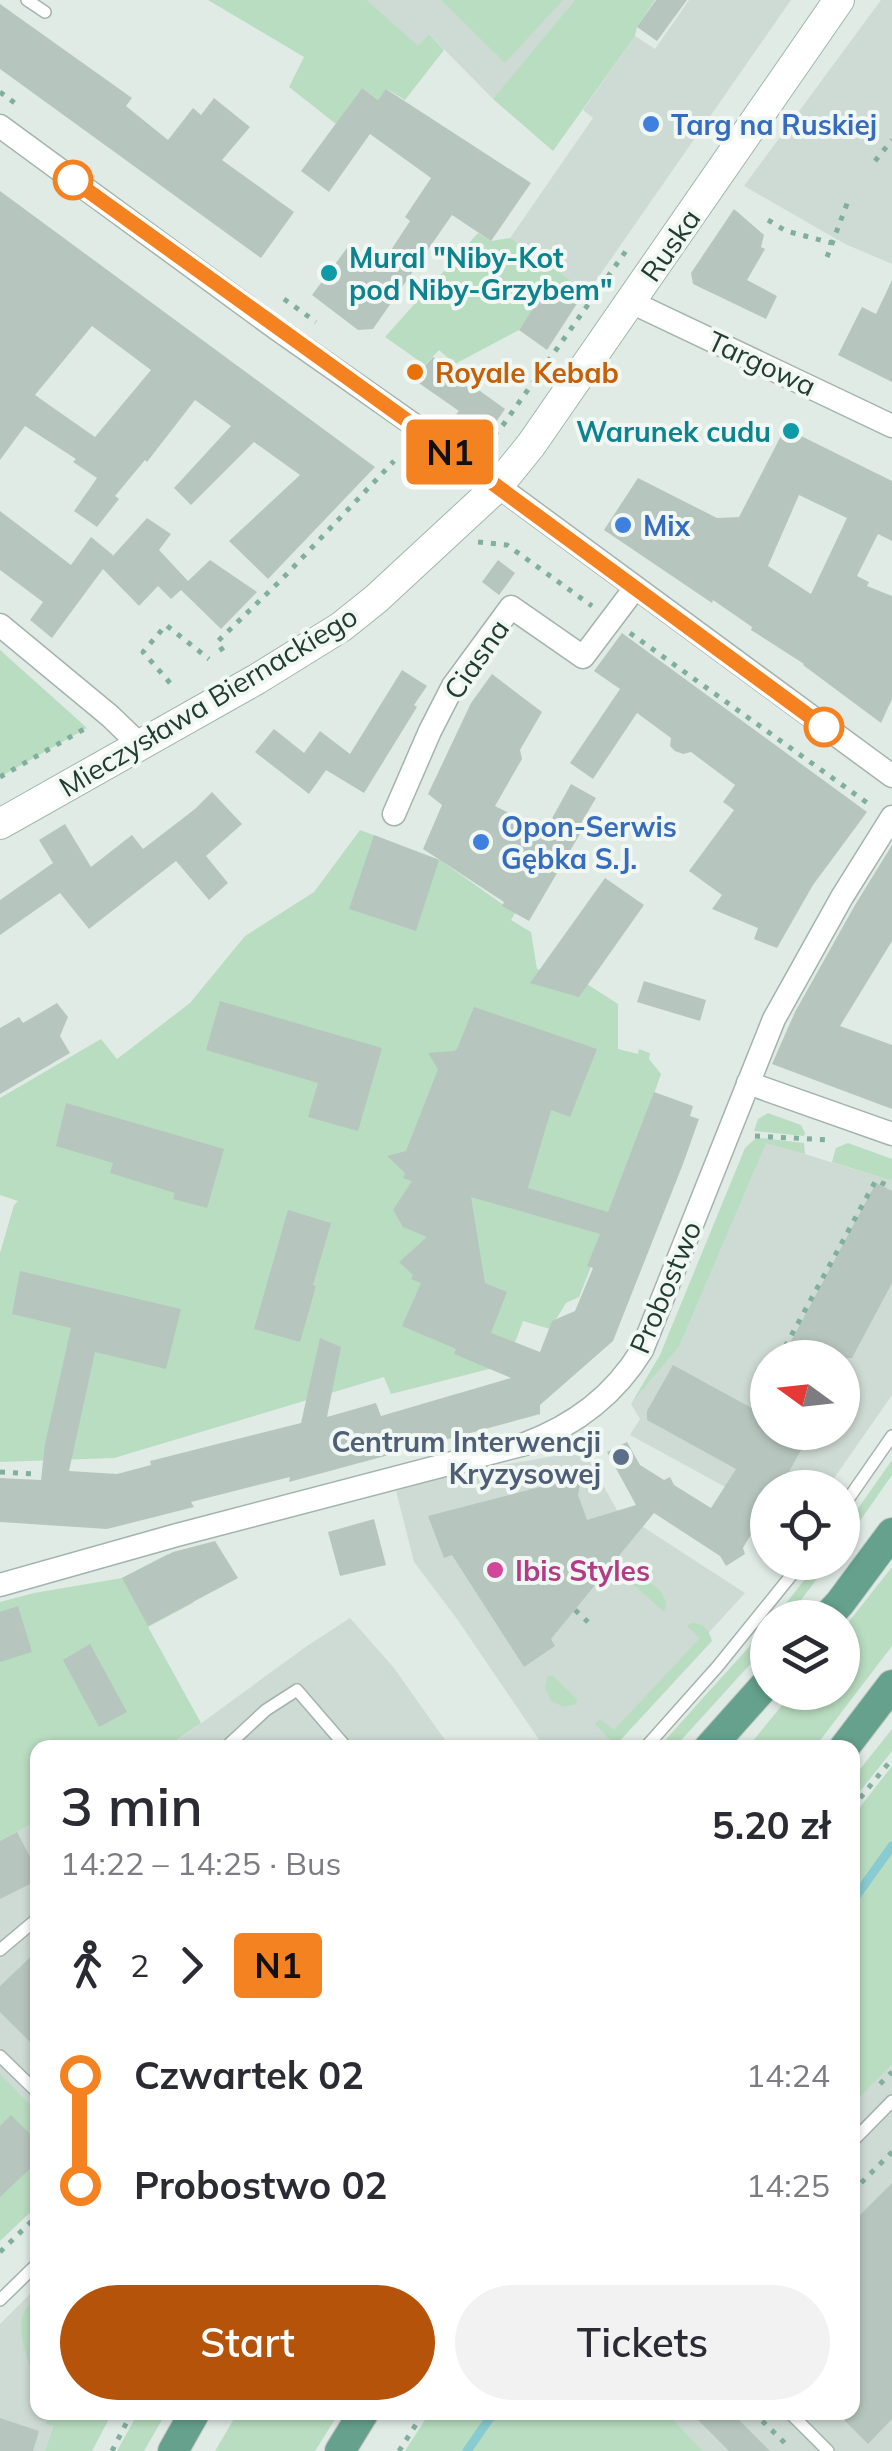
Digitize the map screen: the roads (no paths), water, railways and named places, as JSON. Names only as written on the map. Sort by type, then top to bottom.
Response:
[{"type":"main road","points":[[840,1600],[892,1533]]},
{"type":"main road","points":[[850,1740],[892,1685]]},
{"type":"main road","points":[[716,1740],[750,1702]]},
{"type":"main road","points":[[173,2451],[190,2420]]},
{"type":"main road","points":[[340,2451],[359,2420]]},
{"type":"street","name":"Ruska","points":[[496,487],[530,446],[839,0]]},
{"type":"street","points":[[0,126],[891,775]]},
{"type":"street","name":"Targowa","points":[[631,302],[892,426]]},
{"type":"street","name":"Mieczysława Biernackiego","points":[[0,824],[257,679],[340,627],[376,599],[496,487]]},
{"type":"street","name":"Ciasna","points":[[394,814],[453,686],[511,608],[583,657],[635,588]]},
{"type":"street","points":[[0,625],[139,744]]},
{"type":"street","name":"Probostwo","points":[[0,1586],[524,1444],[574,1422],[605,1398],[642,1350],[774,1019],[842,897],[883,812]]},
{"type":"street","points":[[748,1083],[892,1134]]},
{"type":"lane","points":[[27,0],[45,12]]},
{"type":"lane","points":[[860,1482],[892,1436]]},
{"type":"lane","points":[[652,1740],[787,1580]]},
{"type":"lane","points":[[234,1740],[266,1710],[297,1690],[340,1740]]},
{"type":"lane","points":[[0,1950],[30,1925]]},
{"type":"lane","points":[[0,2056],[30,2084]]},
{"type":"lane","points":[[860,2134],[892,2101]]},
{"type":"lane","points":[[0,2300],[30,2271]]},
{"type":"lane","points":[[797,2420],[828,2451]]},
{"type":"waterway","points":[[860,1891],[892,1846]]},
{"type":"waterway","points":[[467,2451],[488,2420]]},
{"type":"place","name":"Targ na Ruskiej","points":[[651,124]]},
{"type":"place","name":"Mural \"Niby-Kot pod Niby-Grzybem\"","points":[[329,273]]},
{"type":"place","name":"Royale Kebab","points":[[415,372]]},
{"type":"place","name":"Warunek cudu","points":[[791,431]]},
{"type":"place","name":"Mix","points":[[623,525]]},
{"type":"place","name":"Opon-Serwis Gębka S.J.","points":[[481,842]]},
{"type":"place","name":"Centrum Interwencji Kryzysowej","points":[[621,1457]]},
{"type":"place","name":"Ibis Styles","points":[[495,1570]]}]
